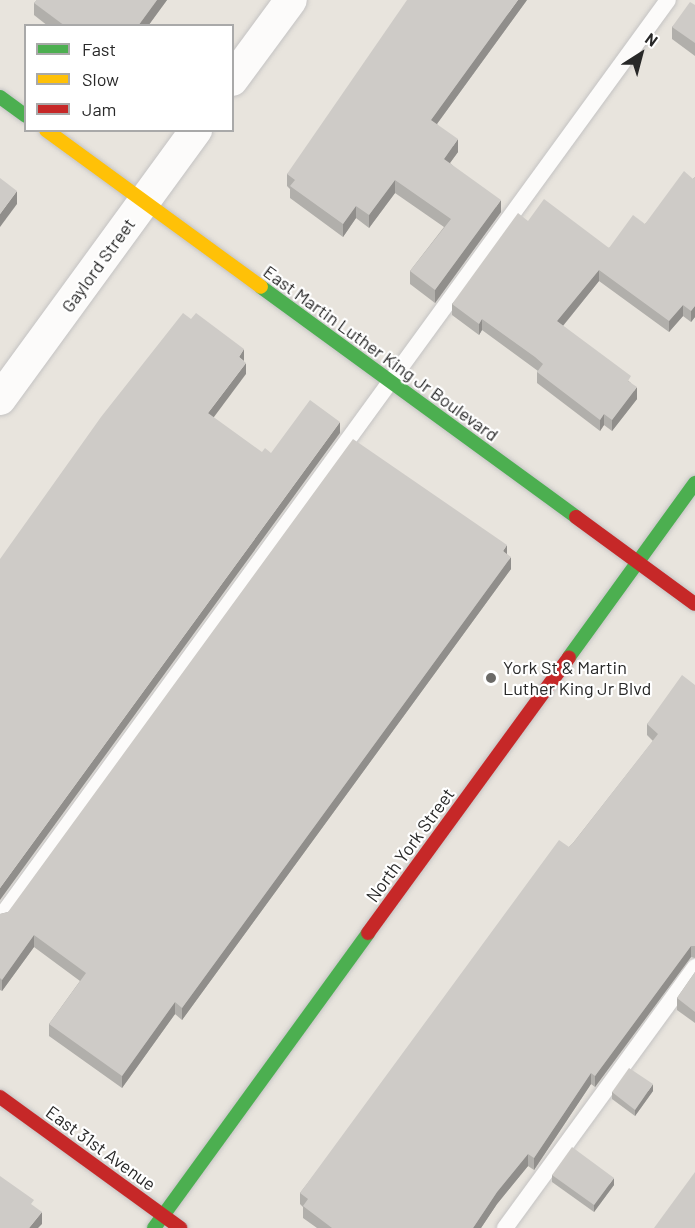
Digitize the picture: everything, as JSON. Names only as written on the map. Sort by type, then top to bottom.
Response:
[{"type":"main road","points":[[0,97],[24,115]]},
{"type":"main road","name":"East Martin Luther King Jr Boulevard","points":[[49,132],[695,604]]},
{"type":"main road","name":"North York Street","points":[[154,1228],[695,483]]},
{"type":"main road","name":"East 31st Avenue","points":[[0,1097],[180,1228]]},
{"type":"street","points":[[234,77],[291,0]]},
{"type":"street","name":"Gaylord Street","points":[[0,399],[195,132]]},
{"type":"lane","points":[[0,918],[668,0]]},
{"type":"lane","points":[[505,1228],[695,967]]},
{"type":"building","points":[[37,0],[157,0],[139,24],[62,24],[34,3]]},
{"type":"building","points":[[407,0],[518,0],[431,120],[458,139],[444,159],[501,200],[435,290],[410,271],[451,219],[395,180],[369,215],[356,206],[343,224],[290,186],[295,180],[287,174]]},
{"type":"building","points":[[690,2],[695,5],[695,43],[672,27]]},
{"type":"building","points":[[684,171],[693,179],[695,177],[695,306],[691,311],[683,305],[669,321],[599,270],[557,321],[631,376],[628,381],[637,387],[612,420],[604,414],[600,420],[537,372],[543,364],[535,357],[482,319],[479,324],[452,304],[518,213],[528,221],[544,199],[609,248],[633,215],[645,224]]},
{"type":"building","points":[[0,178],[17,191],[0,214]]},
{"type":"building","points":[[183,313],[191,319],[196,313],[244,349],[239,357],[246,363],[208,413],[262,452],[265,448],[271,453],[310,400],[340,422],[0,888],[0,559],[101,417]]},
{"type":"building","points":[[353,439],[507,545],[503,551],[511,557],[182,1008],[175,1002],[122,1076],[49,1024],[86,973],[34,935],[2,980],[0,978],[0,914],[8,912]]},
{"type":"building","points":[[682,675],[695,685],[695,946],[691,946],[595,1076],[591,1073],[534,1158],[528,1154],[497,1192],[473,1228],[332,1228],[303,1206],[308,1199],[300,1193],[559,840],[569,847],[573,843],[658,734],[647,724]]},
{"type":"building","points":[[695,972],[695,1012],[677,998]]},
{"type":"building","points":[[629,1068],[653,1084],[635,1110],[612,1092]]},
{"type":"building","points":[[572,1147],[614,1178],[594,1205],[552,1175]]},
{"type":"building","points":[[695,1172],[695,1228],[654,1228]]},
{"type":"building","points":[[0,1176],[34,1200],[31,1204],[42,1212],[29,1228],[0,1228]]},
{"type":"traffic: fast","points":[[0,97],[24,115]]},
{"type":"traffic: fast","points":[[261,287],[576,517]]},
{"type":"traffic: fast","points":[[569,657],[695,483]]},
{"type":"traffic: fast","points":[[154,1228],[368,933]]},
{"type":"traffic: slow","points":[[49,132],[261,287]]},
{"type":"traffic: jam","points":[[576,517],[695,604]]},
{"type":"traffic: jam","points":[[368,933],[569,657]]},
{"type":"traffic: jam","points":[[0,1097],[180,1228]]},
{"type":"place","name":"York St & Martin Luther King Jr Blvd","points":[[491,678]]}]
